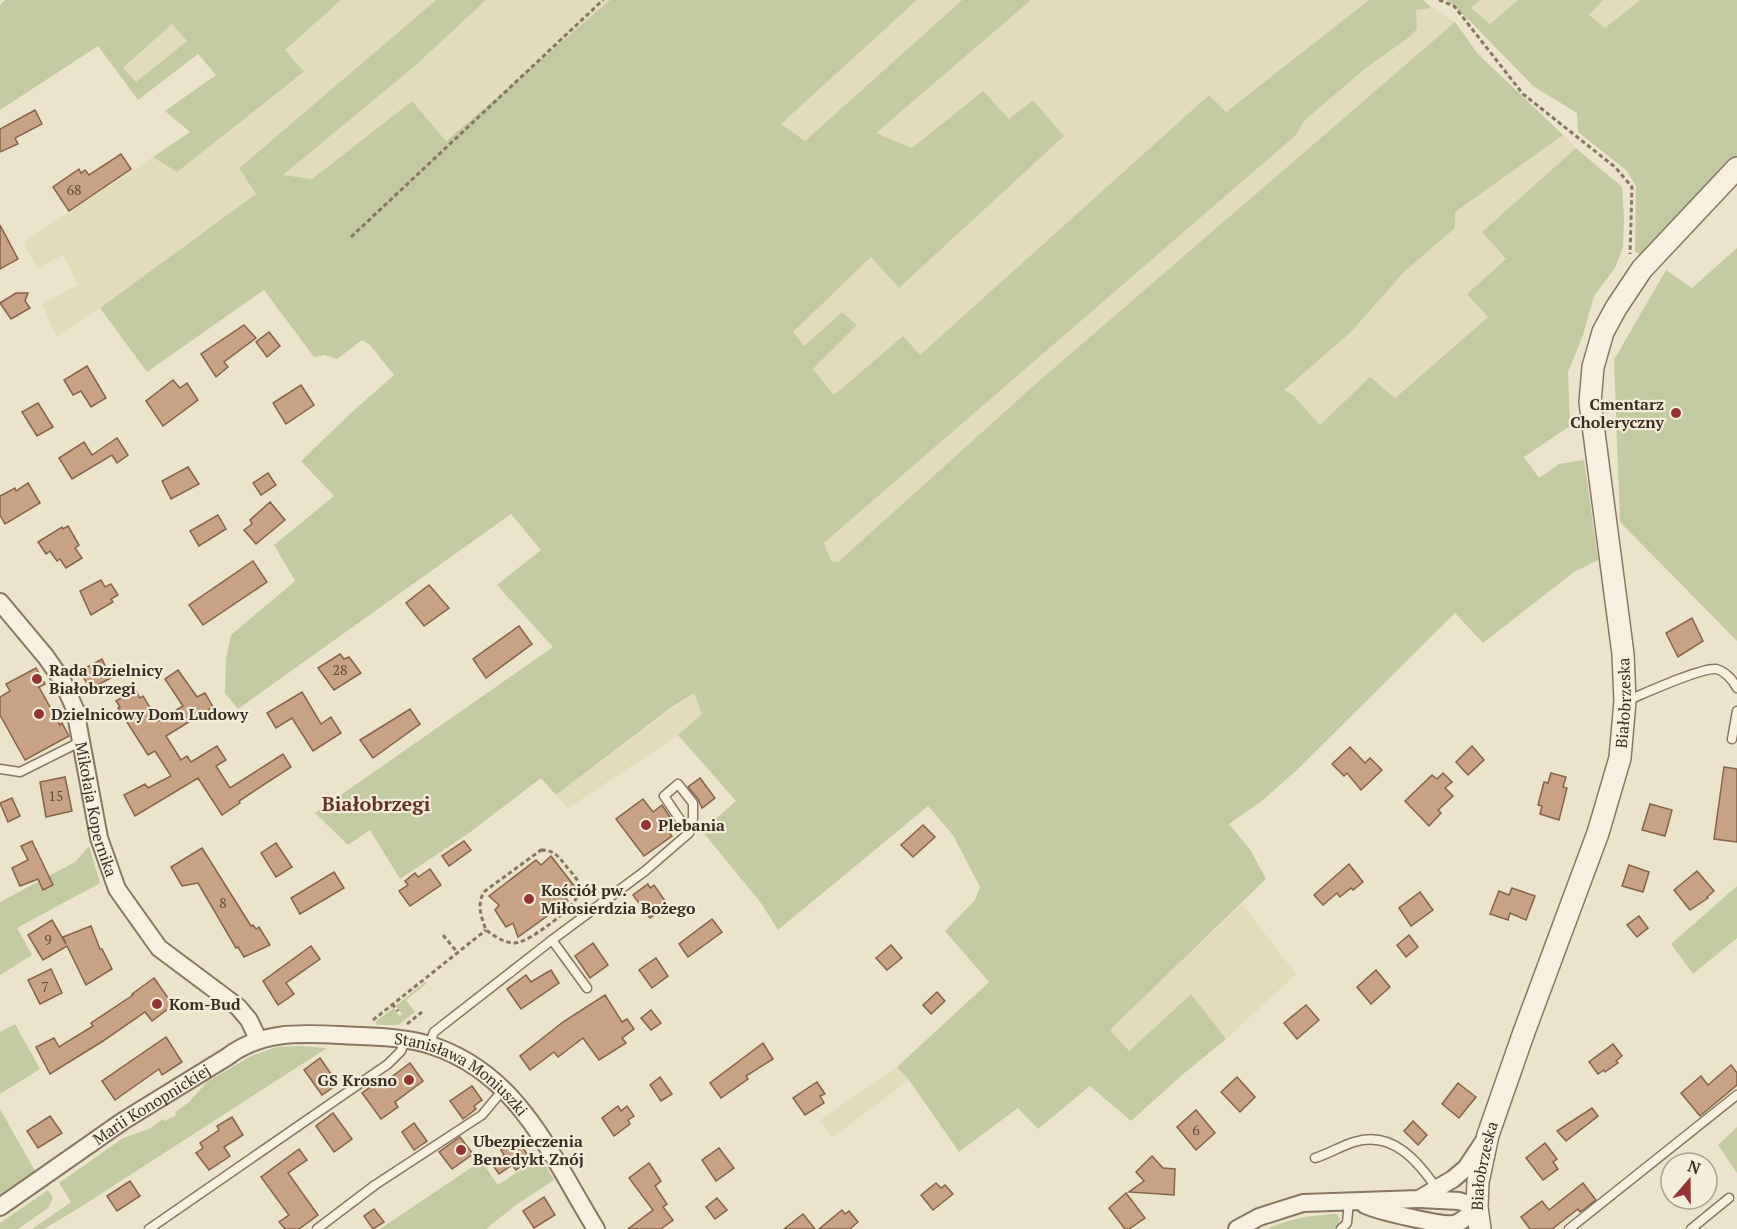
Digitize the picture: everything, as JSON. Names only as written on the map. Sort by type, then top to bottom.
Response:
[{"type":"street","name":"Białobrzeska","points":[[1480,1229],[1477,1207],[1478,1182],[1488,1135],[1598,832],[1620,758],[1625,701],[1623,654],[1590,402],[1593,367],[1604,332],[1642,269],[1737,168]]},
{"type":"street","name":"Mikołaja Kopernika","points":[[0,602],[6,619],[46,657],[62,680],[75,709],[99,838],[117,889],[159,948],[238,1007],[249,1020],[258,1039]]},
{"type":"street","name":"Stanisława Moniuszki","points":[[258,1039],[274,1035],[403,1034],[465,1059],[483,1071],[509,1094],[530,1119],[551,1150],[596,1229]]},
{"type":"street","name":"Marii Konopnickiej","points":[[0,1207],[123,1121],[240,1047],[258,1039]]},
{"type":"street","points":[[1419,1199],[1466,1168],[1488,1135]]},
{"type":"street","points":[[1237,1229],[1258,1217],[1303,1203],[1419,1199],[1448,1200],[1477,1207]]},
{"type":"street","points":[[1352,1201],[1431,1225],[1463,1221],[1477,1207]]},
{"type":"lane","points":[[1625,701],[1703,670],[1718,669],[1733,680],[1737,688]]},
{"type":"lane","points":[[1732,739],[1737,711]]},
{"type":"lane","points":[[0,769],[20,772],[82,741]]},
{"type":"lane","points":[[429,1045],[434,1032],[645,871],[689,833],[664,796],[678,784],[693,803],[693,819],[685,827]]},
{"type":"lane","points":[[552,940],[587,988]]},
{"type":"lane","points":[[149,1229],[388,1064],[401,1051],[403,1034]]},
{"type":"lane","points":[[1569,1229],[1737,1095]]},
{"type":"lane","points":[[317,1229],[375,1185],[482,1115],[497,1097]]},
{"type":"lane","points":[[1315,1158],[1355,1142],[1375,1139],[1402,1149],[1429,1176],[1437,1189]]},
{"type":"lane","points":[[1691,1229],[1729,1198]]},
{"type":"lane","points":[[1341,1229],[1347,1223],[1352,1201]]},
{"type":"path","points":[[351,237],[603,0]]},
{"type":"path","points":[[1439,0],[1454,6],[1523,94],[1615,167],[1632,187],[1630,257]]},
{"type":"path","points":[[541,849],[551,850],[557,854],[580,885],[581,892],[578,898],[551,923],[526,940],[516,943],[508,942],[486,930],[480,908],[481,896],[541,849]]},
{"type":"path","points":[[367,1025],[486,930]]},
{"type":"path","points":[[443,934],[457,952]]},
{"type":"path","points":[[392,1004],[399,1011]]},
{"type":"path","points":[[403,1034],[422,1012]]},
{"type":"shaded area","points":[[341,0],[436,0],[239,167],[257,194],[57,337],[42,304],[78,285],[63,255],[37,269],[24,242],[153,157],[177,171],[304,73],[285,50]]},
{"type":"shaded area","points":[[486,0],[610,0],[445,141],[411,102],[312,179],[282,175],[416,65]]},
{"type":"shaded area","points":[[917,0],[962,0],[805,141],[781,124]]},
{"type":"shaded area","points":[[1031,0],[1369,0],[1225,112],[1209,95],[920,355],[902,337],[834,395],[813,369],[856,325],[842,312],[804,346],[792,332],[871,257],[900,287],[1064,136],[1033,100],[1009,119],[983,91],[912,149],[876,133]]},
{"type":"shaded area","points":[[1480,0],[1518,0],[1490,24],[1471,8]]},
{"type":"shaded area","points":[[1603,0],[1640,0],[1605,28],[1589,15]]},
{"type":"shaded area","points":[[1432,8],[1455,22],[1032,387],[838,562],[831,561],[824,543],[1296,135],[1304,121],[1366,68],[1407,39],[1417,28],[1415,10]]},
{"type":"shaded area","points":[[172,24],[188,40],[136,82],[123,69]]},
{"type":"shaded area","points":[[1563,135],[1576,148],[1482,232],[1506,259],[1489,316],[1394,398],[1370,378],[1320,426],[1294,396],[1283,390],[1351,332],[1404,272],[1455,228],[1455,212]]},
{"type":"shaded area","points":[[695,692],[702,714],[678,735],[568,808],[556,795]]},
{"type":"shaded area","points":[[1242,904],[1296,974],[1226,1039],[1191,994],[1129,1051],[1110,1030]]},
{"type":"shaded area","points":[[897,1067],[909,1080],[833,1137],[819,1121]]},
{"type":"green space","points":[[5,0],[341,0],[285,50],[304,72],[177,172],[153,157],[190,132],[165,111],[216,75],[198,54],[138,100],[98,46],[0,110],[0,5]],"holes":[[[172,24],[187,41],[136,82],[123,68]]]},
{"type":"green space","points":[[436,0],[486,0],[416,65],[283,175],[312,179],[412,101],[446,141],[610,0],[917,0],[781,124],[805,141],[962,0],[1031,0],[876,133],[912,148],[983,91],[1009,119],[1033,100],[1064,136],[899,288],[871,257],[793,332],[804,346],[842,312],[857,325],[813,369],[834,395],[903,336],[920,355],[1209,95],[1226,112],[1369,0],[1423,0],[1432,8],[1416,10],[1417,29],[1407,39],[1366,68],[1304,121],[1296,135],[824,543],[831,561],[838,562],[1032,387],[1455,22],[1478,54],[1563,135],[1455,212],[1455,228],[1404,272],[1351,332],[1284,390],[1294,396],[1320,425],[1370,377],[1395,398],[1488,317],[1467,294],[1506,259],[1482,232],[1576,148],[1622,187],[1623,247],[1615,268],[1594,296],[1583,335],[1568,372],[1570,426],[1524,457],[1539,478],[1559,464],[1584,460],[1598,560],[1574,572],[1483,643],[1455,613],[1298,769],[1263,800],[1229,824],[1251,851],[1266,879],[1110,1030],[1129,1051],[1191,994],[1226,1039],[1131,1121],[1090,1086],[1038,1129],[1018,1108],[959,1152],[909,1080],[897,1067],[989,982],[945,931],[975,900],[980,887],[953,835],[928,806],[778,930],[761,903],[702,831],[736,801],[678,735],[702,714],[694,693],[672,707],[556,795],[541,778],[469,833],[400,879],[370,830],[348,845],[315,813],[553,647],[497,585],[541,550],[511,514],[238,709],[225,693],[226,659],[231,635],[295,581],[274,545],[334,496],[301,461],[394,375],[370,345],[362,340],[337,359],[325,355],[314,357],[264,290],[147,372],[100,308],[256,194],[239,168]]},
{"type":"green space","points":[[1447,0],[1480,0],[1471,8],[1490,24],[1518,0],[1603,0],[1589,15],[1605,28],[1640,0],[1737,0],[1737,158],[1643,257],[1635,251],[1636,186],[1626,170],[1578,132],[1577,113],[1533,86]]},
{"type":"green space","points":[[1737,248],[1737,641],[1620,522],[1614,360],[1666,270],[1692,288]]},
{"type":"green space","points":[[89,846],[100,883],[17,928],[32,955],[0,975],[0,902],[75,862]]},
{"type":"green space","points":[[1737,886],[1737,938],[1693,974],[1671,944]]},
{"type":"green space","points":[[425,982],[427,983],[406,1000],[415,1012],[398,1025],[377,1025],[376,1021],[394,1008],[399,1016],[402,1014],[396,1006]]},
{"type":"green space","points":[[15,1024],[40,1069],[0,1094],[0,1032]]},
{"type":"green space","points":[[277,1047],[327,1048],[79,1208],[44,1229],[32,1229],[71,1202],[59,1183],[123,1138],[149,1129],[163,1119],[165,1121],[176,1115],[175,1112],[188,1103],[207,1082],[251,1056]]},
{"type":"green space","points":[[0,1109],[39,1178],[0,1196]]},
{"type":"green space","points":[[1737,1127],[1737,1173],[1718,1145]]},
{"type":"green space","points":[[540,1157],[554,1180],[517,1204],[486,1229],[380,1229],[481,1161],[498,1185]]},
{"type":"green space","points":[[48,1190],[53,1198],[48,1208],[18,1229],[0,1229],[0,1223]]},
{"type":"green space","points":[[1336,1214],[1340,1218],[1337,1229],[1267,1229],[1301,1218]]},
{"type":"building","points":[[35,110],[42,124],[15,138],[18,144],[0,152],[0,129]]},
{"type":"building","points":[[121,154],[131,169],[69,211],[53,187],[79,169],[81,173],[85,170],[89,175]]},
{"type":"building","points":[[0,225],[18,259],[0,269]]},
{"type":"building","points":[[16,293],[28,293],[25,301],[30,308],[11,319],[0,303]]},
{"type":"building","points":[[244,325],[256,338],[224,362],[228,367],[216,377],[201,354]]},
{"type":"building","points":[[269,332],[280,346],[267,357],[256,342]]},
{"type":"building","points":[[87,366],[106,398],[91,407],[81,391],[73,395],[64,380]]},
{"type":"building","points":[[173,380],[180,388],[187,383],[198,400],[163,426],[146,401]]},
{"type":"building","points":[[301,385],[314,405],[286,424],[273,403]]},
{"type":"building","points":[[38,403],[53,427],[37,436],[22,412]]},
{"type":"building","points":[[117,438],[128,455],[117,463],[112,455],[72,479],[59,458],[84,442],[92,455]]},
{"type":"building","points":[[188,467],[199,484],[171,499],[162,481]]},
{"type":"building","points":[[268,473],[276,485],[261,495],[253,483]]},
{"type":"building","points":[[28,483],[40,503],[5,524],[0,515],[0,496],[15,488],[16,491]]},
{"type":"building","points":[[270,502],[285,520],[256,544],[244,530],[252,524],[250,520]]},
{"type":"building","points":[[218,515],[226,529],[199,546],[190,531]]},
{"type":"building","points":[[68,526],[79,545],[75,548],[82,558],[66,568],[50,551],[46,554],[38,542],[62,527],[63,529]]},
{"type":"building","points":[[253,561],[267,582],[203,625],[189,605]]},
{"type":"building","points":[[101,580],[105,587],[111,584],[118,595],[111,599],[113,602],[91,615],[80,591]]},
{"type":"building","points":[[429,585],[449,608],[424,626],[406,603]]},
{"type":"building","points":[[1692,618],[1703,641],[1678,657],[1666,633]]},
{"type":"building","points":[[519,626],[532,644],[486,678],[473,659]]},
{"type":"building","points":[[340,654],[344,659],[349,657],[361,673],[334,690],[318,668]]},
{"type":"building","points":[[102,659],[111,678],[90,689],[80,671]]},
{"type":"building","name":"Dzielnicowy Dom Ludowy","points":[[36,668],[45,684],[39,687],[60,725],[62,723],[69,736],[25,760],[0,715],[0,697],[10,691],[6,684]]},
{"type":"building","points":[[178,670],[197,697],[205,693],[213,707],[166,736],[181,760],[187,756],[191,762],[217,746],[226,760],[216,766],[230,788],[283,754],[291,767],[222,815],[198,778],[135,816],[124,795],[145,784],[148,788],[171,776],[155,751],[148,755],[118,708],[120,707],[116,701],[135,689],[140,698],[143,696],[158,721],[183,706],[165,679]]},
{"type":"building","points":[[302,692],[321,724],[331,717],[341,733],[313,751],[292,718],[276,728],[267,713]]},
{"type":"building","points":[[410,709],[420,724],[373,758],[360,740]]},
{"type":"building","points":[[1472,746],[1484,760],[1468,775],[1456,762]]},
{"type":"building","points":[[1350,747],[1365,763],[1370,758],[1382,770],[1361,790],[1347,773],[1344,776],[1332,764]]},
{"type":"building","points":[[1724,767],[1737,769],[1737,842],[1714,839]]},
{"type":"building","points":[[1443,773],[1452,782],[1445,788],[1453,796],[1438,810],[1441,813],[1429,826],[1405,801],[1432,775],[1437,779]]},
{"type":"building","points":[[1551,773],[1566,777],[1563,787],[1567,788],[1559,820],[1540,814],[1542,806],[1538,805],[1544,782],[1548,783]]},
{"type":"building","points":[[65,777],[72,811],[46,817],[40,782]]},
{"type":"building","points":[[700,778],[715,798],[702,808],[688,787]]},
{"type":"building","points":[[12,798],[20,816],[8,822],[0,803]]},
{"type":"building","name":"Plebania","points":[[643,799],[653,812],[662,805],[674,823],[666,829],[672,836],[644,856],[616,819]]},
{"type":"building","points":[[1650,804],[1672,810],[1665,836],[1642,830]]},
{"type":"building","points":[[923,825],[935,837],[913,857],[901,845]]},
{"type":"building","points":[[32,841],[53,885],[43,890],[38,879],[20,886],[12,868],[28,860],[21,846]]},
{"type":"building","points":[[464,841],[471,850],[449,866],[442,856]]},
{"type":"building","points":[[276,843],[292,867],[276,877],[261,853]]},
{"type":"building","points":[[202,848],[251,926],[253,925],[256,929],[259,927],[270,945],[244,957],[238,947],[236,948],[198,883],[182,886],[171,867]]},
{"type":"building","name":"Kościół pw. Miłosierdzia Bożego","points":[[551,856],[575,887],[564,896],[568,901],[518,937],[513,923],[506,927],[495,910],[499,905],[489,896],[536,860],[541,865]]},
{"type":"building","points":[[1349,864],[1363,882],[1340,897],[1337,893],[1323,905],[1314,895]]},
{"type":"building","points":[[1629,865],[1649,872],[1643,892],[1622,886]]},
{"type":"building","points":[[430,869],[441,885],[410,906],[399,891],[408,885],[405,881],[415,873],[418,877]]},
{"type":"building","points":[[1697,871],[1714,891],[1690,910],[1674,890]]},
{"type":"building","points":[[334,872],[344,888],[300,914],[291,898]]},
{"type":"building","points":[[648,884],[650,888],[654,885],[668,905],[650,918],[633,895]]},
{"type":"building","points":[[1512,888],[1535,896],[1526,920],[1510,913],[1508,920],[1490,914],[1499,891],[1509,895]]},
{"type":"building","points":[[1420,892],[1433,910],[1411,926],[1399,908]]},
{"type":"building","points":[[1639,916],[1648,928],[1637,937],[1627,925]]},
{"type":"building","points":[[712,919],[722,932],[688,957],[679,944]]},
{"type":"building","points":[[52,920],[66,944],[63,937],[91,926],[100,949],[112,969],[86,985],[67,946],[43,960],[28,935]]},
{"type":"building","points":[[1409,935],[1418,947],[1406,957],[1397,945]]},
{"type":"building","points":[[593,943],[608,965],[590,978],[575,956]]},
{"type":"building","points":[[891,945],[902,958],[887,970],[876,958]]},
{"type":"building","points":[[311,946],[320,959],[286,983],[294,994],[278,1005],[263,981]]},
{"type":"building","points":[[656,958],[668,976],[652,988],[639,970]]},
{"type":"building","points":[[51,969],[62,993],[40,1004],[28,980]]},
{"type":"building","points":[[551,970],[559,983],[521,1009],[507,989],[526,975],[531,982]]},
{"type":"building","points":[[1376,970],[1390,987],[1371,1004],[1357,987]]},
{"type":"building","points":[[154,978],[173,1005],[152,1021],[145,1012],[50,1074],[36,1047],[54,1038],[59,1047],[93,1026],[91,1023]]},
{"type":"building","points":[[937,992],[945,1001],[931,1014],[923,1005]]},
{"type":"building","points":[[605,995],[622,1022],[627,1019],[634,1029],[622,1038],[626,1043],[599,1060],[583,1038],[558,1057],[554,1052],[530,1070],[520,1056],[563,1022]]},
{"type":"building","points":[[1306,1005],[1319,1020],[1297,1039],[1284,1023]]},
{"type":"building","points":[[651,1010],[661,1023],[651,1030],[641,1018]]},
{"type":"building","points":[[166,1037],[182,1062],[162,1075],[159,1069],[115,1100],[102,1081]]},
{"type":"building","points":[[763,1043],[773,1059],[746,1076],[748,1079],[721,1098],[710,1083]]},
{"type":"building","points":[[1613,1044],[1622,1056],[1616,1061],[1618,1063],[1598,1074],[1589,1062]]},
{"type":"building","points":[[320,1058],[338,1084],[322,1095],[304,1070]]},
{"type":"building","points":[[410,1063],[423,1081],[395,1102],[398,1107],[381,1119],[362,1093],[379,1081],[382,1084]]},
{"type":"building","points":[[1731,1065],[1737,1073],[1737,1085],[1700,1116],[1681,1093],[1701,1076],[1708,1085]]},
{"type":"building","points":[[660,1077],[672,1094],[661,1101],[650,1085]]},
{"type":"building","points":[[1237,1077],[1255,1097],[1240,1112],[1221,1092]]},
{"type":"building","points":[[817,1082],[825,1094],[820,1096],[824,1103],[805,1115],[793,1098]]},
{"type":"building","points":[[1458,1083],[1476,1097],[1459,1118],[1442,1104]]},
{"type":"building","points":[[472,1086],[482,1100],[474,1106],[476,1109],[463,1119],[450,1101]]},
{"type":"building","points":[[618,1106],[621,1111],[627,1106],[634,1116],[628,1120],[630,1124],[614,1136],[602,1118]]},
{"type":"building","points":[[1592,1108],[1598,1116],[1566,1141],[1557,1131]]},
{"type":"building","points":[[1196,1110],[1215,1133],[1196,1150],[1177,1127]]},
{"type":"building","points":[[333,1113],[352,1139],[334,1152],[316,1126]]},
{"type":"building","points":[[50,1116],[62,1133],[38,1148],[27,1131]]},
{"type":"building","points":[[232,1117],[243,1135],[224,1147],[230,1156],[209,1170],[196,1153],[203,1148],[200,1143],[219,1130],[217,1126]]},
{"type":"building","points":[[1413,1121],[1427,1135],[1418,1145],[1404,1131]]},
{"type":"building","points":[[414,1123],[427,1141],[414,1150],[402,1132]]},
{"type":"building","points":[[460,1137],[473,1154],[452,1169],[439,1152]]},
{"type":"building","points":[[516,1139],[531,1159],[516,1170],[512,1165],[499,1174],[492,1164],[504,1155],[501,1150]]},
{"type":"building","points":[[1545,1143],[1557,1159],[1553,1162],[1558,1169],[1543,1180],[1526,1158]]},
{"type":"building","points":[[719,1148],[734,1168],[716,1181],[702,1160]]},
{"type":"building","points":[[299,1149],[307,1160],[288,1173],[318,1215],[299,1229],[285,1229],[279,1222],[289,1215],[261,1177]]},
{"type":"building","points":[[1152,1156],[1163,1168],[1175,1169],[1174,1195],[1129,1192],[1144,1181],[1136,1172]]},
{"type":"building","points":[[649,1163],[661,1181],[655,1186],[667,1204],[663,1207],[673,1220],[661,1229],[628,1229],[653,1210],[629,1178]]},
{"type":"building","points":[[130,1181],[140,1196],[117,1211],[107,1196]]},
{"type":"building","points":[[936,1183],[941,1188],[945,1185],[953,1194],[933,1210],[921,1195]]},
{"type":"building","points":[[1583,1183],[1596,1200],[1580,1212],[1578,1209],[1552,1229],[1530,1229],[1521,1217],[1542,1201],[1549,1210]]},
{"type":"building","points":[[1126,1193],[1145,1218],[1129,1229],[1125,1229],[1109,1208]]},
{"type":"building","points":[[544,1197],[555,1215],[534,1228],[523,1211]]},
{"type":"building","points":[[717,1198],[727,1210],[715,1219],[706,1207]]},
{"type":"building","points":[[374,1209],[384,1222],[373,1229],[364,1216]]},
{"type":"building","points":[[842,1210],[845,1214],[849,1211],[858,1222],[850,1229],[819,1229]]},
{"type":"building","points":[[803,1214],[815,1229],[784,1229]]},
{"type":"place","name":"Cmentarz Choleryczny","points":[[1676,413]]},
{"type":"place","name":"Rada Dzielnicy Białobrzegi","points":[[37,679]]},
{"type":"place","name":"Dzielnicowy Dom Ludowy","points":[[39,714]]},
{"type":"place","name":"Plebania","points":[[646,825]]},
{"type":"place","name":"Kościół pw. Miłosierdzia Bożego","points":[[529,899]]},
{"type":"place","name":"Kom-Bud","points":[[157,1004]]},
{"type":"place","name":"GS Krosno","points":[[409,1080]]},
{"type":"place","name":"Ubezpieczenia Benedykt Znój","points":[[461,1150]]},
{"type":"district","name":"Białobrzegi","points":[[376,804]]}]
